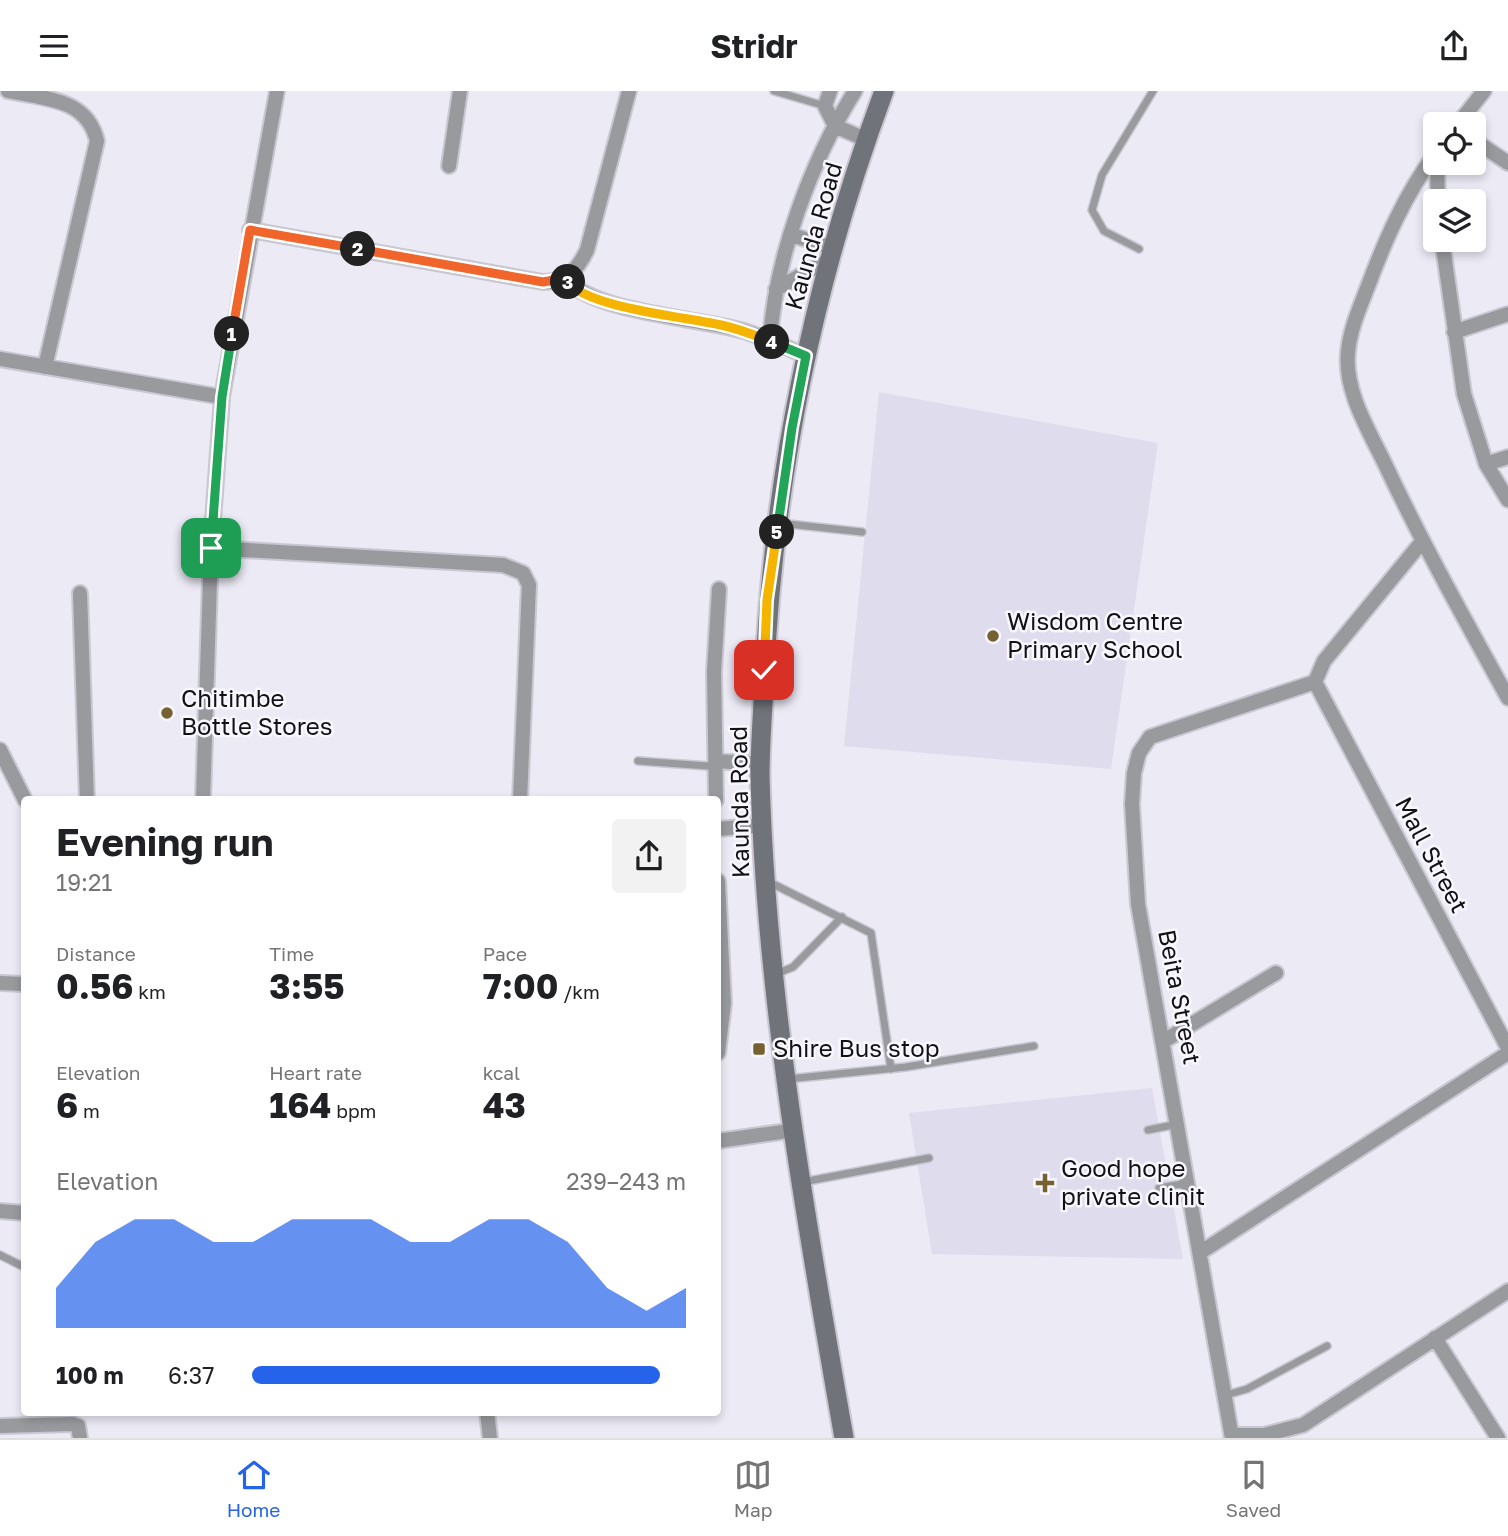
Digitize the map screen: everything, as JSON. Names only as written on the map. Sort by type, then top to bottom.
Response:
[{"type":"main road","name":"Kaunda Road","points":[[844,1438],[802,1182],[772,975],[760,764],[767,600],[792,428],[831,254],[884,91]]},
{"type":"street","points":[[8,91],[71,106],[86,114],[94,126],[97,141],[45,367]]},
{"type":"street","points":[[203,796],[211,548],[222,397],[277,91]]},
{"type":"street","points":[[449,166],[460,91]]},
{"type":"street","points":[[250,230],[543,282],[565,278],[574,272],[587,250],[629,91]]},
{"type":"street","points":[[830,91],[825,106],[835,126],[867,140]]},
{"type":"street","points":[[770,341],[776,289],[818,158],[855,91]]},
{"type":"street","points":[[1467,112],[1484,91]]},
{"type":"street","points":[[1486,148],[1508,163]]},
{"type":"street","points":[[1423,171],[1405,197],[1387,236],[1355,321],[1348,353],[1348,375],[1356,400],[1421,543],[1508,698]]},
{"type":"street","points":[[793,235],[831,254]]},
{"type":"street","points":[[1444,252],[1464,394],[1486,464],[1508,500]]},
{"type":"street","points":[[776,289],[831,254]]},
{"type":"street","points":[[565,278],[581,293],[645,311],[720,324],[806,356]]},
{"type":"street","points":[[1454,333],[1508,314]]},
{"type":"street","points":[[0,359],[222,397]]},
{"type":"street","points":[[1486,464],[1508,457]]},
{"type":"street","points":[[1315,682],[1324,661],[1421,543]]},
{"type":"street","points":[[211,548],[503,565],[523,573],[529,585],[520,796]]},
{"type":"street","points":[[716,796],[714,672],[719,589]]},
{"type":"street","points":[[80,593],[88,796]]},
{"type":"street","name":"Beita Street","points":[[1232,1437],[1179,1124],[1138,904],[1132,804],[1139,754],[1150,737],[1315,682]]},
{"type":"street","name":"Mall Street","points":[[1315,682],[1508,1051]]},
{"type":"street","points":[[0,750],[23,796]]},
{"type":"street","points":[[716,761],[760,764]]},
{"type":"street","points":[[721,829],[763,825]]},
{"type":"street","points":[[721,942],[724,1003],[721,1028]]},
{"type":"street","points":[[1164,1041],[1276,973]]},
{"type":"street","points":[[0,983],[21,984]]},
{"type":"street","points":[[1201,1252],[1508,1051]]},
{"type":"street","points":[[721,1140],[795,1131]]},
{"type":"street","points":[[0,1211],[21,1213]]},
{"type":"street","points":[[1232,1437],[1264,1435],[1303,1425],[1508,1291]]},
{"type":"street","points":[[1435,1338],[1498,1438]]},
{"type":"street","points":[[487,1416],[490,1438]]},
{"type":"street","points":[[0,1426],[72,1424],[78,1426],[80,1438]]},
{"type":"lane","points":[[774,91],[825,106]]},
{"type":"lane","points":[[1139,249],[1104,232],[1092,209],[1102,175],[1153,91]]},
{"type":"lane","points":[[778,523],[862,533]]},
{"type":"lane","points":[[638,761],[708,766],[716,761]]},
{"type":"lane","points":[[765,880],[871,933],[891,1069]]},
{"type":"lane","points":[[772,975],[793,967],[842,917]]},
{"type":"lane","points":[[788,1079],[891,1069],[1034,1046]]},
{"type":"lane","points":[[1148,1129],[1179,1124]]},
{"type":"lane","points":[[802,1182],[929,1158]]},
{"type":"lane","points":[[1159,1188],[1189,1183]]},
{"type":"lane","points":[[0,1255],[21,1266]]},
{"type":"lane","points":[[1226,1395],[1248,1389],[1327,1346]]},
{"type":"shaded area","name":"Wisdom Centre Primary School","points":[[879,392],[1158,443],[1111,769],[844,746]]},
{"type":"shaded area","name":"Good hope private clinit","points":[[1152,1088],[1183,1259],[932,1254],[909,1113]]},
{"type":"place","name":"Wisdom Centre Primary School","points":[[993,636]]},
{"type":"place","name":"Chitimbe Bottle Stores","points":[[167,713]]},
{"type":"place","name":"Shire Bus stop","points":[[759,1049]]},
{"type":"place","name":"Good hope private clinit","points":[[1045,1183]]},
{"type":"route","points":[[211,548],[222,397],[250,230],[543,282],[555,282],[565,278],[572,288],[581,293],[667,316],[720,324],[806,356],[792,428],[767,600],[764,670]]}]
